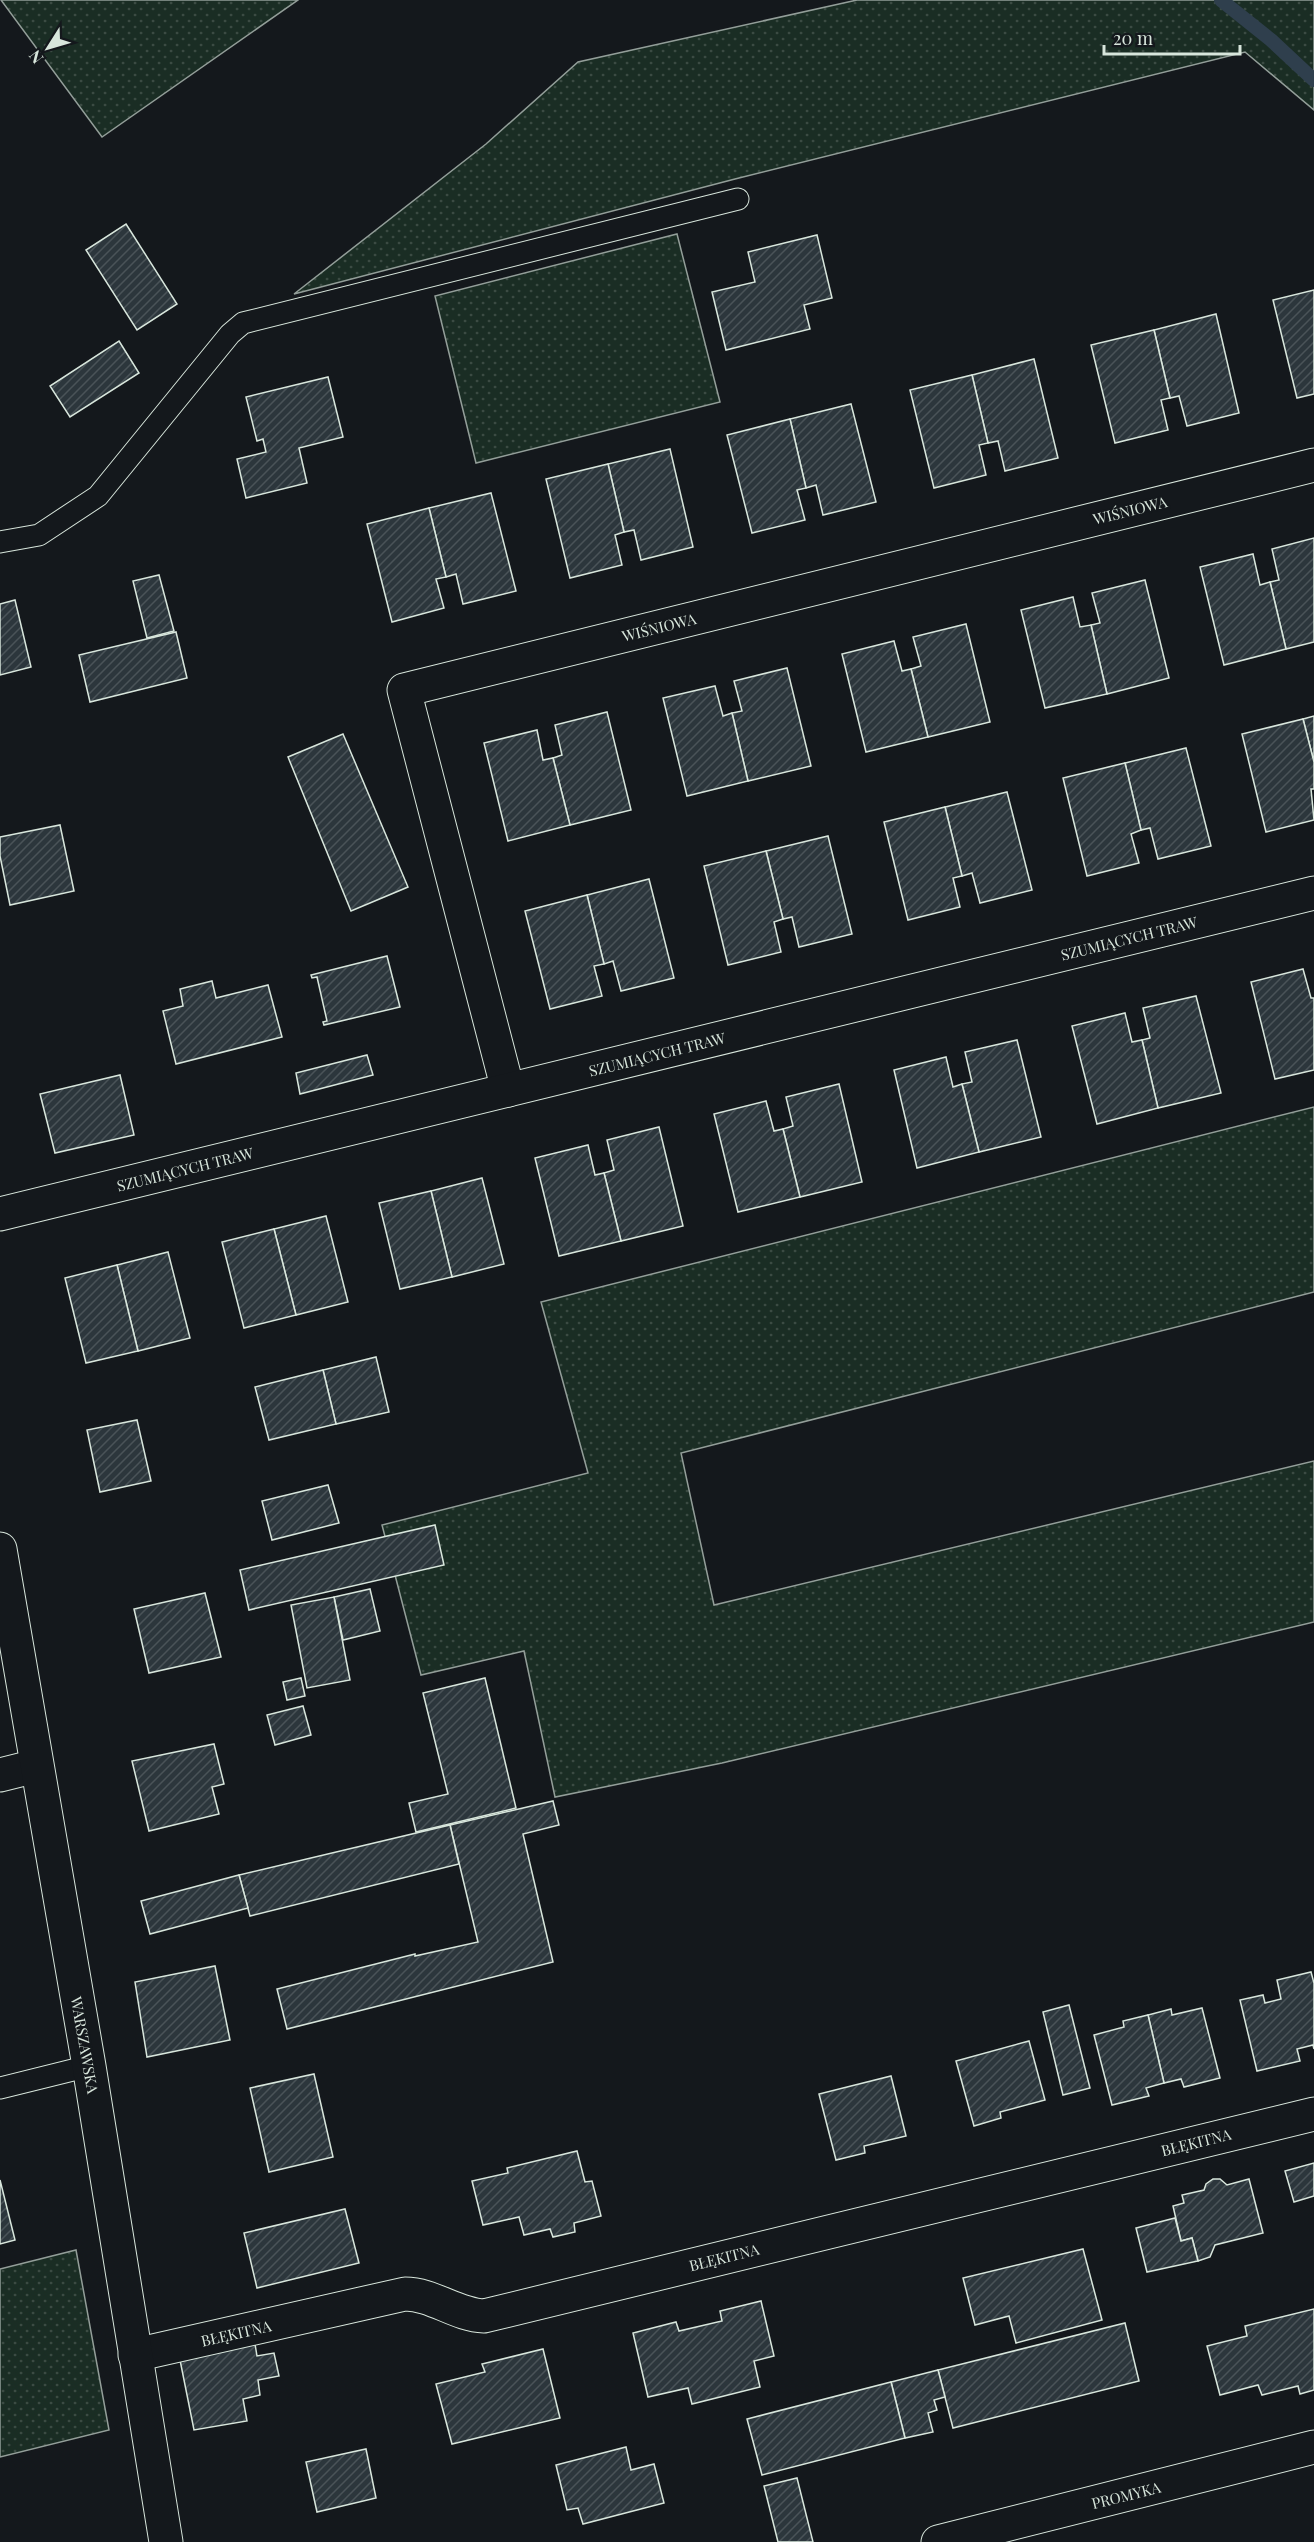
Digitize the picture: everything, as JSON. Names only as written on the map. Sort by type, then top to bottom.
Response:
[{"type":"street","name":"WIŚNIOWA","points":[[508,1090],[404,690],[1314,465]]},
{"type":"street","name":"SZUMIĄCYCH TRAW","points":[[0,1214],[1314,892]]},
{"type":"street","name":"WARSZAWSKA","points":[[0,1549],[89,2066],[166,2542]]},
{"type":"street","points":[[0,1775],[36,1766]]},
{"type":"street","name":"BŁĘKITNA","points":[[135,2355],[405,2294],[429,2298],[473,2315],[484,2316],[1314,2114]]},
{"type":"street","name":"PROMYKA","points":[[938,2542],[1314,2447]]},
{"type":"lane","points":[[0,542],[39,535],[98,496],[230,334],[243,323],[738,200]]},
{"type":"lane","points":[[0,2088],[89,2066]]},
{"type":"green space","points":[[1,0],[298,0],[102,137]]},
{"type":"green space","points":[[857,0],[1314,0],[1314,110],[1245,52],[735,179],[294,294],[486,144],[578,62]]},
{"type":"green space","points":[[677,234],[720,402],[476,463],[435,296]]},
{"type":"green space","points":[[1314,1107],[1314,1292],[681,1453],[714,1605],[1314,1461],[1314,1622],[722,1763],[555,1797],[524,1651],[421,1675],[382,1525],[588,1473],[541,1302]]},
{"type":"green space","points":[[76,2250],[109,2430],[0,2457],[0,2269]]},
{"type":"building","points":[[126,224],[177,304],[137,330],[86,250]]},
{"type":"building","points":[[817,235],[832,298],[804,305],[810,329],[726,350],[712,292],[755,282],[748,252]]},
{"type":"building","points":[[1314,290],[1314,394],[1297,398],[1273,300]]},
{"type":"building","points":[[1216,314],[1239,413],[1187,426],[1179,396],[1170,398],[1154,330]]},
{"type":"building","points":[[1154,330],[1170,398],[1161,400],[1168,430],[1115,443],[1091,345]]},
{"type":"building","points":[[119,341],[139,373],[70,417],[50,386]]},
{"type":"building","points":[[1034,359],[1058,458],[1005,471],[998,441],[988,443],[972,375]]},
{"type":"building","points":[[972,375],[988,443],[979,445],[986,475],[934,488],[910,390]]},
{"type":"building","points":[[328,377],[343,437],[299,448],[307,483],[246,498],[237,459],[266,452],[263,439],[257,441],[246,397]]},
{"type":"building","points":[[851,404],[876,502],[823,515],[816,485],[806,488],[790,419]]},
{"type":"building","points":[[790,419],[806,488],[797,490],[805,520],[752,533],[727,435]]},
{"type":"building","points":[[670,449],[693,547],[641,560],[634,530],[624,532],[608,464]]},
{"type":"building","points":[[608,464],[624,532],[615,535],[622,565],[570,578],[546,479]]},
{"type":"building","points":[[491,493],[516,591],[463,604],[456,574],[446,577],[429,508]]},
{"type":"building","points":[[429,508],[446,577],[436,579],[444,608],[392,622],[367,524]]},
{"type":"building","points":[[1314,538],[1314,642],[1286,649],[1270,582],[1279,580],[1272,549]]},
{"type":"building","points":[[1253,554],[1260,585],[1270,582],[1286,649],[1224,665],[1200,567]]},
{"type":"building","points":[[159,575],[174,631],[147,638],[133,581]]},
{"type":"building","points":[[1145,580],[1169,678],[1107,694],[1091,625],[1100,623],[1092,593]]},
{"type":"building","points":[[1073,597],[1080,627],[1091,625],[1107,694],[1045,708],[1021,610]]},
{"type":"building","points":[[15,600],[31,667],[0,675],[0,604]]},
{"type":"building","points":[[966,624],[990,722],[928,737],[911,669],[921,666],[913,637]]},
{"type":"building","points":[[176,632],[187,678],[90,702],[79,655]]},
{"type":"building","points":[[894,641],[902,671],[911,669],[928,737],[866,752],[842,654]]},
{"type":"building","points":[[787,668],[811,766],[748,781],[732,713],[742,711],[734,681]]},
{"type":"building","points":[[715,686],[723,716],[732,713],[748,781],[687,796],[663,698]]},
{"type":"building","points":[[607,712],[631,810],[570,825],[553,758],[562,755],[555,725]]},
{"type":"building","points":[[1314,716],[1314,762],[1303,719]]},
{"type":"building","points":[[1303,719],[1314,762],[1314,789],[1311,789],[1314,820],[1266,832],[1242,734]]},
{"type":"building","points":[[537,730],[543,760],[553,758],[570,825],[508,841],[484,743]]},
{"type":"building","points":[[343,734],[408,887],[351,911],[288,757]]},
{"type":"building","points":[[1186,748],[1211,846],[1158,859],[1150,828],[1141,830],[1125,763]]},
{"type":"building","points":[[1125,763],[1141,830],[1131,834],[1139,863],[1087,876],[1063,778]]},
{"type":"building","points":[[1007,792],[1032,890],[980,903],[972,873],[962,876],[945,807]]},
{"type":"building","points":[[945,807],[962,876],[953,878],[960,907],[908,920],[884,822]]},
{"type":"building","points":[[60,825],[74,891],[10,905],[0,856],[0,837]]},
{"type":"building","points":[[828,836],[852,934],[799,947],[792,917],[783,919],[766,851]]},
{"type":"building","points":[[766,851],[783,919],[774,922],[781,952],[728,965],[704,866]]},
{"type":"building","points":[[649,879],[674,978],[621,991],[613,961],[604,964],[587,895]]},
{"type":"building","points":[[587,895],[604,964],[594,966],[602,996],[550,1009],[525,911]]},
{"type":"building","points":[[387,956],[400,1007],[324,1025],[323,1022],[327,1021],[317,977],[312,978],[311,975]]},
{"type":"building","points":[[1303,969],[1311,998],[1314,998],[1314,1070],[1275,1079],[1251,982]]},
{"type":"building","points":[[212,981],[216,998],[268,985],[282,1037],[176,1064],[163,1011],[183,1006],[180,989]]},
{"type":"building","points":[[1196,996],[1221,1093],[1158,1108],[1142,1040],[1150,1038],[1143,1008]]},
{"type":"building","points":[[1125,1013],[1132,1042],[1142,1040],[1158,1108],[1097,1124],[1072,1026]]},
{"type":"building","points":[[1017,1040],[1041,1137],[979,1152],[962,1084],[972,1082],[965,1052]]},
{"type":"building","points":[[367,1055],[373,1075],[300,1094],[296,1073]]},
{"type":"building","points":[[946,1057],[953,1087],[962,1084],[979,1152],[917,1168],[894,1070]]},
{"type":"building","points":[[120,1075],[134,1135],[55,1153],[40,1094]]},
{"type":"building","points":[[839,1084],[862,1182],[800,1197],[783,1129],[793,1126],[786,1097]]},
{"type":"building","points":[[766,1101],[774,1131],[783,1129],[800,1197],[738,1212],[714,1114]]},
{"type":"building","points":[[659,1127],[683,1226],[621,1241],[604,1173],[614,1170],[607,1140]]},
{"type":"building","points":[[588,1145],[595,1175],[604,1173],[621,1241],[559,1256],[535,1158]]},
{"type":"building","points":[[482,1178],[504,1264],[452,1277],[431,1191]]},
{"type":"building","points":[[431,1191],[452,1277],[400,1289],[379,1203]]},
{"type":"building","points":[[326,1216],[348,1302],[296,1315],[274,1229]]},
{"type":"building","points":[[274,1229],[296,1315],[244,1328],[222,1242]]},
{"type":"building","points":[[168,1252],[190,1338],[138,1351],[117,1265]]},
{"type":"building","points":[[117,1265],[138,1351],[86,1363],[65,1278]]},
{"type":"building","points":[[376,1357],[389,1412],[336,1424],[323,1370]]},
{"type":"building","points":[[323,1370],[336,1424],[269,1440],[255,1387]]},
{"type":"building","points":[[137,1420],[151,1481],[100,1492],[87,1430]]},
{"type":"building","points":[[328,1485],[339,1523],[272,1540],[262,1501]]},
{"type":"building","points":[[435,1525],[444,1565],[249,1610],[240,1570]]},
{"type":"building","points":[[370,1589],[380,1631],[343,1640],[334,1597]]},
{"type":"building","points":[[205,1593],[221,1657],[149,1673],[134,1609]]},
{"type":"building","points":[[334,1597],[350,1680],[307,1688],[291,1605]]},
{"type":"building","points":[[301,1678],[305,1696],[287,1700],[283,1682]]},
{"type":"building","points":[[485,1678],[516,1808],[416,1832],[409,1803],[448,1794],[423,1693]]},
{"type":"building","points":[[303,1706],[311,1735],[275,1745],[267,1715]]},
{"type":"building","points":[[214,1744],[224,1784],[212,1787],[219,1814],[149,1831],[132,1761]]},
{"type":"building","points":[[553,1801],[559,1825],[523,1834],[553,1962],[287,2029],[277,1989],[415,1954],[415,1956],[478,1942],[450,1825]]},
{"type":"building","points":[[450,1825],[459,1864],[250,1916],[239,1875]]},
{"type":"building","points":[[239,1875],[248,1908],[150,1934],[141,1901]]},
{"type":"building","points":[[215,1966],[230,2040],[147,2057],[135,1982]]},
{"type":"building","points":[[1311,1972],[1314,1983],[1314,2049],[1313,2045],[1297,2049],[1300,2061],[1257,2071],[1240,2000],[1263,1995],[1265,2003],[1281,1999],[1277,1980]]},
{"type":"building","points":[[1069,2005],[1090,2088],[1063,2095],[1043,2012]]},
{"type":"building","points":[[1202,2008],[1220,2078],[1184,2087],[1181,2079],[1164,2083],[1148,2015],[1171,2009],[1172,2015]]},
{"type":"building","points":[[1148,2015],[1164,2083],[1146,2088],[1149,2096],[1112,2105],[1094,2035],[1124,2027],[1123,2021]]},
{"type":"building","points":[[1029,2041],[1045,2100],[1000,2112],[1001,2118],[974,2126],[956,2061]]},
{"type":"building","points":[[314,2074],[333,2157],[269,2172],[250,2088]]},
{"type":"building","points":[[891,2076],[906,2136],[864,2146],[865,2153],[836,2160],[819,2094]]},
{"type":"building","points":[[577,2151],[585,2182],[592,2181],[601,2216],[574,2223],[575,2232],[553,2237],[550,2229],[524,2235],[519,2217],[483,2225],[472,2181],[508,2173],[507,2168]]},
{"type":"building","points":[[1314,2163],[1314,2196],[1294,2202],[1285,2171]]},
{"type":"building","points":[[1213,2179],[1220,2179],[1227,2185],[1249,2179],[1263,2233],[1215,2245],[1210,2257],[1198,2261],[1192,2238],[1181,2241],[1173,2206],[1184,2203],[1182,2195],[1204,2190],[1206,2184]]},
{"type":"building","points":[[0,2180],[15,2240],[0,2244]]},
{"type":"building","points":[[345,2209],[359,2263],[257,2288],[244,2233]]},
{"type":"building","points":[[1175,2218],[1181,2241],[1192,2238],[1198,2261],[1147,2272],[1136,2228]]},
{"type":"building","points":[[1083,2249],[1102,2320],[1016,2343],[1009,2316],[975,2325],[963,2278]]},
{"type":"building","points":[[761,2301],[774,2356],[754,2361],[760,2387],[692,2404],[688,2388],[648,2397],[633,2333],[676,2322],[679,2331],[722,2321],[720,2311]]},
{"type":"building","points":[[1314,2309],[1314,2390],[1300,2394],[1298,2386],[1262,2395],[1258,2385],[1220,2395],[1207,2346],[1247,2336],[1245,2326]]},
{"type":"building","points":[[1125,2323],[1139,2381],[953,2428],[938,2370]]},
{"type":"building","points":[[255,2344],[257,2356],[274,2353],[279,2376],[258,2380],[260,2395],[243,2399],[247,2421],[194,2430],[180,2360]]},
{"type":"building","points":[[543,2349],[560,2418],[452,2444],[436,2384],[485,2372],[482,2364]]},
{"type":"building","points":[[938,2370],[945,2397],[934,2400],[937,2410],[928,2413],[933,2432],[905,2438],[891,2382]]},
{"type":"building","points":[[891,2382],[905,2438],[762,2475],[747,2419]]},
{"type":"building","points":[[626,2447],[631,2470],[654,2464],[664,2503],[583,2524],[578,2508],[567,2510],[556,2465]]},
{"type":"building","points":[[366,2449],[376,2498],[317,2512],[306,2462]]},
{"type":"building","points":[[797,2478],[813,2542],[778,2542],[764,2486]]},
{"type":"waterway","points":[[1221,0],[1271,40],[1314,80]]}]
